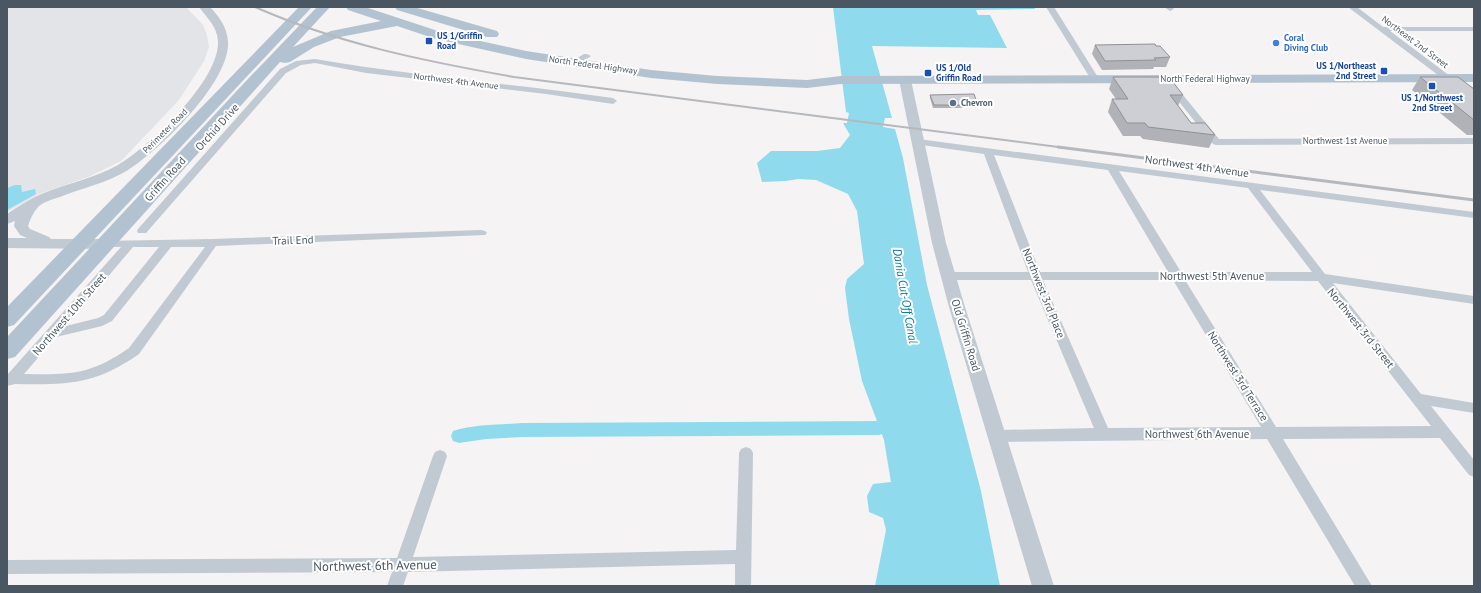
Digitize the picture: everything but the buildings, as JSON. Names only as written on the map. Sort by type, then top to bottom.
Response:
[{"type":"main road","name":"Griffin Road","points":[[7,320],[296,13],[306,7]]},
{"type":"main road","name":"Griffin Road","points":[[7,352],[251,84],[324,7]]},
{"type":"main road","name":"North Federal Highway","points":[[352,7],[441,36],[504,51],[581,60],[651,74],[746,82],[807,84],[841,80],[1474,78]]},
{"type":"main road","name":"North Federal Highway","points":[[401,7],[581,60]]},
{"type":"main road","points":[[251,84],[294,52],[321,39],[360,28],[398,22]]},
{"type":"street","name":"Perimeter Road","points":[[7,220],[35,203],[57,193],[96,180],[131,162],[149,147],[201,94],[219,65],[223,46],[221,30],[218,23],[204,7]]},
{"type":"street","points":[[1050,7],[1095,79]]},
{"type":"street","name":"Northeast 2nd Street","points":[[1352,7],[1474,98]]},
{"type":"street","points":[[1382,29],[1474,29]]},
{"type":"street","name":"Northwest 4th Avenue","points":[[299,62],[315,62],[366,70],[546,91],[613,101]]},
{"type":"street","name":"Orchid Drive","points":[[142,231],[283,71],[299,62]]},
{"type":"street","name":"Northwest 1st Avenue","points":[[1165,79],[1216,142],[1474,141]]},
{"type":"street","name":"Old Griffin Road","points":[[905,80],[939,243],[957,308],[998,436],[1043,586]]},
{"type":"street","name":"Northwest 4th Avenue","points":[[918,142],[1474,215]]},
{"type":"street","name":"Northwest 3rd Place","points":[[988,152],[1036,277],[1103,434]]},
{"type":"street","name":"Northwest 3rd Terrace","points":[[1111,167],[1364,586]]},
{"type":"street","name":"Northwest 3rd Street","points":[[1251,185],[1322,278],[1474,470]]},
{"type":"street","name":"Perimeter Road","points":[[35,203],[24,216],[21,226],[22,229],[29,234],[51,243]]},
{"type":"street","name":"Trail End","points":[[106,244],[213,243],[481,233]]},
{"type":"street","name":"Perimeter Road","points":[[7,243],[106,244]]},
{"type":"street","points":[[9,382],[89,376],[120,363],[134,351],[213,243]]},
{"type":"street","name":"Northwest 10th Street","points":[[9,382],[130,244]]},
{"type":"street","points":[[52,332],[102,322],[108,318],[167,244]]},
{"type":"street","name":"Northwest 5th Avenue","points":[[948,276],[1300,276],[1474,300]]},
{"type":"street","points":[[1418,399],[1474,408]]},
{"type":"street","name":"Northwest 6th Avenue","points":[[998,436],[1444,432]]},
{"type":"street","points":[[742,586],[746,453]]},
{"type":"street","points":[[395,586],[440,456]]},
{"type":"street","name":"Northwest 6th Avenue","points":[[7,567],[402,565],[742,557]]},
{"type":"shaded area","points":[[7,7],[186,7],[203,25],[207,35],[209,47],[204,61],[179,100],[121,161],[88,177],[39,194],[7,212]]},
{"type":"water","name":"Dania Cut-Off Canal","points":[[833,7],[1034,7],[1035,9],[976,10],[978,15],[990,15],[1007,48],[872,46],[892,118],[885,118],[883,127],[895,129],[903,158],[927,285],[981,491],[1000,586],[875,586],[886,530],[883,518],[869,512],[867,496],[873,484],[891,482],[884,440],[862,381],[849,319],[845,288],[847,279],[864,264],[857,211],[848,194],[816,180],[798,179],[762,182],[757,163],[771,151],[817,151],[840,148],[850,135],[843,123],[847,123],[849,113],[846,112]]},
{"type":"water","points":[[15,185],[21,185],[22,192],[35,189],[36,194],[7,210],[7,188]]},
{"type":"waterway","points":[[459,436],[486,432],[522,430],[879,428]]},
{"type":"railway","points":[[255,7],[318,31],[382,50],[447,65],[514,77],[1066,148]]},
{"type":"railway","points":[[1058,147],[1474,200]]},
{"type":"place","name":"US 1/Griffin Road","points":[[429,41]]},
{"type":"place","name":"Coral Diving Club","points":[[1276,43]]},
{"type":"place","name":"US 1/Northeast 2nd Street","points":[[1384,71]]},
{"type":"place","name":"US 1/Old Griffin Road","points":[[928,73]]},
{"type":"place","name":"US 1/Northwest 2nd Street","points":[[1432,86]]},
{"type":"place","name":"Chevron","points":[[953,103]]}]
